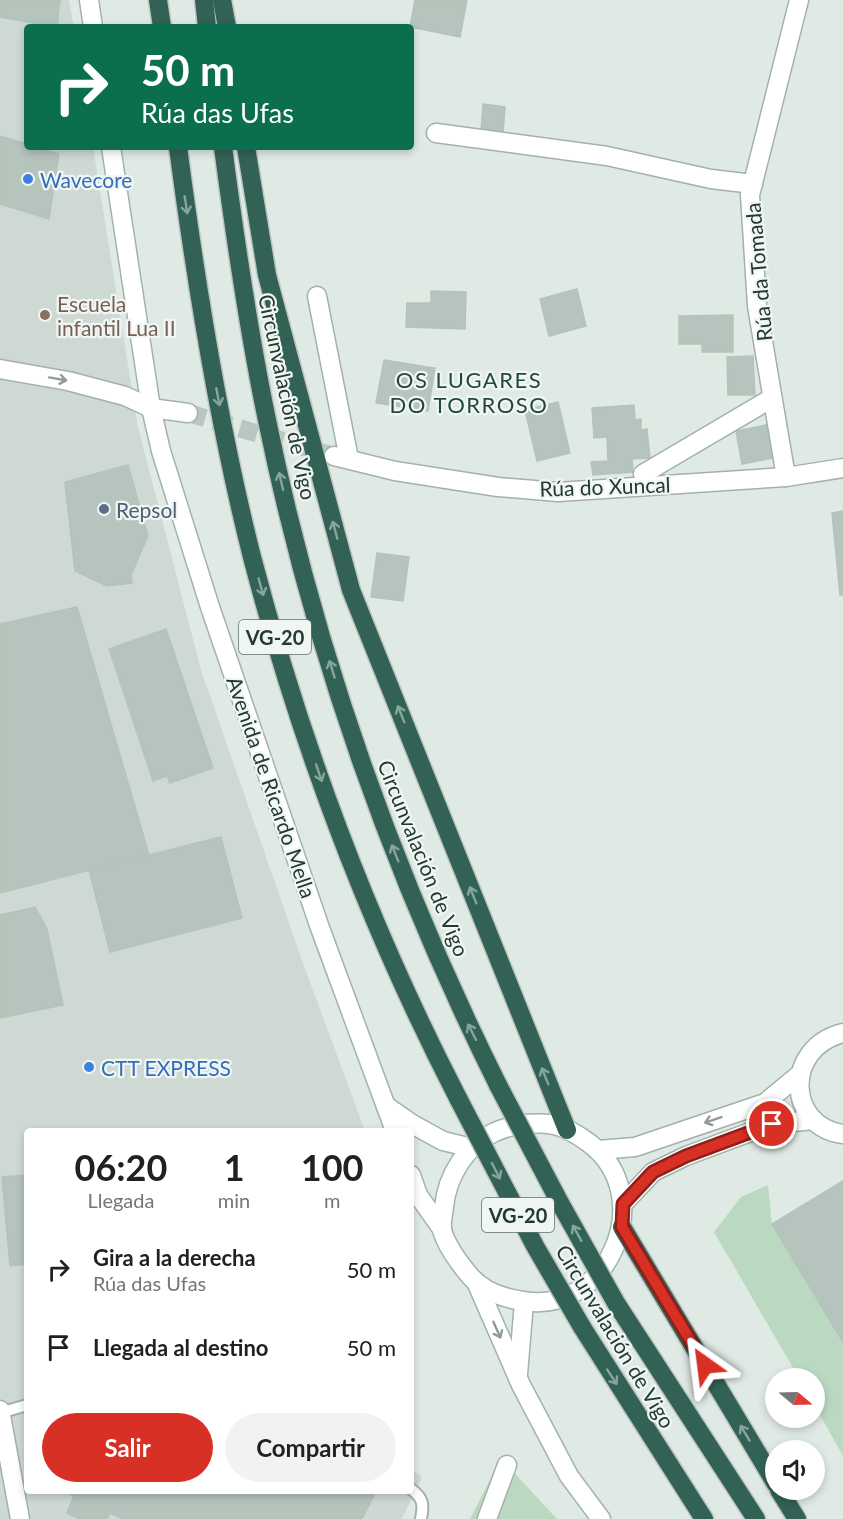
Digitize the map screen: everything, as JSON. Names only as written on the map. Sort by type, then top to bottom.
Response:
[{"type":"highway","points":[[158,0],[162,24]]},
{"type":"highway","points":[[204,0],[207,24]]},
{"type":"highway","points":[[222,0],[226,24]]},
{"type":"highway","name":"Circunvalación de Vigo","points":[[178,150],[203,315],[226,440],[252,555],[287,680],[373,918],[423,1031],[535,1246],[582,1327],[704,1519]]},
{"type":"highway","name":"Circunvalación de Vigo","points":[[223,150],[244,299],[267,420],[296,544],[348,723],[385,830],[456,997],[498,1084],[561,1203],[616,1303],[756,1519]]},
{"type":"highway","points":[[246,150],[267,274],[351,590],[567,1130]]},
{"type":"highway","points":[[622,1227],[765,1466]]},
{"type":"highway","points":[[785,1500],[797,1519]]},
{"type":"street","points":[[89,0],[93,24]]},
{"type":"street","name":"Rúa da Tomada","points":[[786,477],[757,306],[750,195],[799,0]]},
{"type":"street","points":[[436,133],[607,156],[711,179],[753,184]]},
{"type":"street","name":"Avenida de Ricardo Mella","points":[[111,150],[151,408],[161,451],[210,607],[320,928],[394,1128]]},
{"type":"street","name":"Rúa do Xuncal","points":[[317,296],[341,458],[395,471],[487,485],[558,492],[786,477],[843,468]]},
{"type":"street","points":[[0,369],[68,381],[124,396],[151,408],[188,413]]},
{"type":"street","points":[[643,474],[772,398]]},
{"type":"street","points":[[843,1033],[829,1037],[816,1046],[806,1058],[800,1074],[799,1090],[804,1106],[814,1120],[826,1129],[843,1134]]},
{"type":"street","points":[[598,1150],[634,1147],[765,1103],[800,1074]]},
{"type":"street","points":[[386,1106],[443,1141],[472,1148]]},
{"type":"street","points":[[623,1204],[653,1172],[686,1156],[772,1124],[814,1120]]},
{"type":"street","points":[[442,1229],[445,1196],[455,1170],[472,1148],[495,1132],[521,1124],[549,1124],[576,1133],[598,1150],[610,1166],[619,1184],[623,1204],[622,1227],[616,1248],[604,1268],[588,1284],[569,1295],[547,1301],[524,1302],[503,1297],[477,1284]]},
{"type":"street","points":[[414,1183],[418,1194],[442,1229],[457,1259],[477,1284],[518,1376],[569,1476],[601,1519]]},
{"type":"street","points":[[518,1376],[524,1302]]},
{"type":"street","points":[[0,1411],[20,1519]]},
{"type":"street","points":[[487,1519],[507,1465]]},
{"type":"lane","points":[[0,1411],[24,1406]]},
{"type":"lane","points":[[414,1491],[421,1496],[424,1506],[421,1519]]},
{"type":"shaded area","points":[[0,0],[69,0],[73,24],[24,24],[24,150],[93,150],[138,427],[201,670],[303,963],[364,1128],[24,1128],[24,1494],[414,1494],[402,1519],[0,1519]]},
{"type":"shaded area","points":[[414,1471],[422,1477],[414,1494]]},
{"type":"green space","points":[[768,1185],[772,1224],[843,1341],[843,1456],[825,1424],[825,1368],[793,1368],[714,1232],[741,1197]]},
{"type":"green space","points":[[501,1458],[557,1519],[470,1519]]},
{"type":"building","points":[[0,0],[60,0],[57,24],[40,24],[0,17]]},
{"type":"building","points":[[415,0],[467,0],[460,37],[414,28],[414,24],[411,24]]},
{"type":"building","points":[[483,104],[505,107],[503,134],[481,132]]},
{"type":"building","name":"Wavecore","points":[[0,136],[24,143],[24,150],[45,150],[59,154],[49,219],[0,204]]},
{"type":"building","points":[[577,289],[586,326],[549,336],[540,299]]},
{"type":"building","points":[[431,291],[466,292],[465,329],[406,327],[407,303],[431,303]]},
{"type":"building","points":[[733,315],[733,352],[702,352],[702,344],[679,344],[679,316]]},
{"type":"building","points":[[753,356],[755,395],[728,395],[727,357]]},
{"type":"building","points":[[384,360],[435,368],[428,411],[376,403]]},
{"type":"building","points":[[558,402],[570,453],[537,461],[525,410]]},
{"type":"building","points":[[634,405],[635,420],[641,419],[641,430],[647,429],[650,458],[632,459],[633,472],[593,475],[591,462],[608,461],[607,437],[594,438],[592,408]]},
{"type":"building","points":[[766,425],[773,458],[742,464],[736,431]]},
{"type":"building","name":"Repsol","points":[[128,465],[148,536],[131,575],[132,583],[107,586],[75,571],[65,482]]},
{"type":"building","points":[[843,511],[843,595],[840,595],[832,513]]},
{"type":"building","points":[[377,553],[409,557],[403,601],[371,597]]},
{"type":"building","points":[[77,607],[149,855],[0,893],[0,624]]},
{"type":"building","points":[[166,629],[213,768],[170,783],[167,776],[153,781],[109,649]]},
{"type":"building","points":[[221,837],[242,918],[110,952],[89,870]]},
{"type":"building","points":[[35,907],[47,929],[63,1005],[0,1018],[0,915]]},
{"type":"building","points":[[24,1175],[24,1264],[10,1266],[2,1177]]},
{"type":"building","points":[[843,1181],[843,1342],[772,1224]]},
{"type":"building","points":[[70,1494],[374,1494],[362,1519],[123,1519],[110,1513],[107,1519],[80,1519],[67,1513],[74,1496]]},
{"type":"tunnel","points":[[188,413],[334,456]]},
{"type":"place","name":"Wavecore","points":[[28,179]]},
{"type":"place","name":"Escuela infantil Lua II","points":[[45,315]]},
{"type":"place","name":"Repsol","points":[[104,509]]},
{"type":"place","name":"CTT EXPRESS","points":[[89,1067]]},
{"type":"district","name":"OS LUGARES DO TORROSO","points":[[469,392]]},
{"type":"route","points":[[705,1365],[622,1227],[623,1204],[653,1172],[686,1156],[772,1124]]}]
